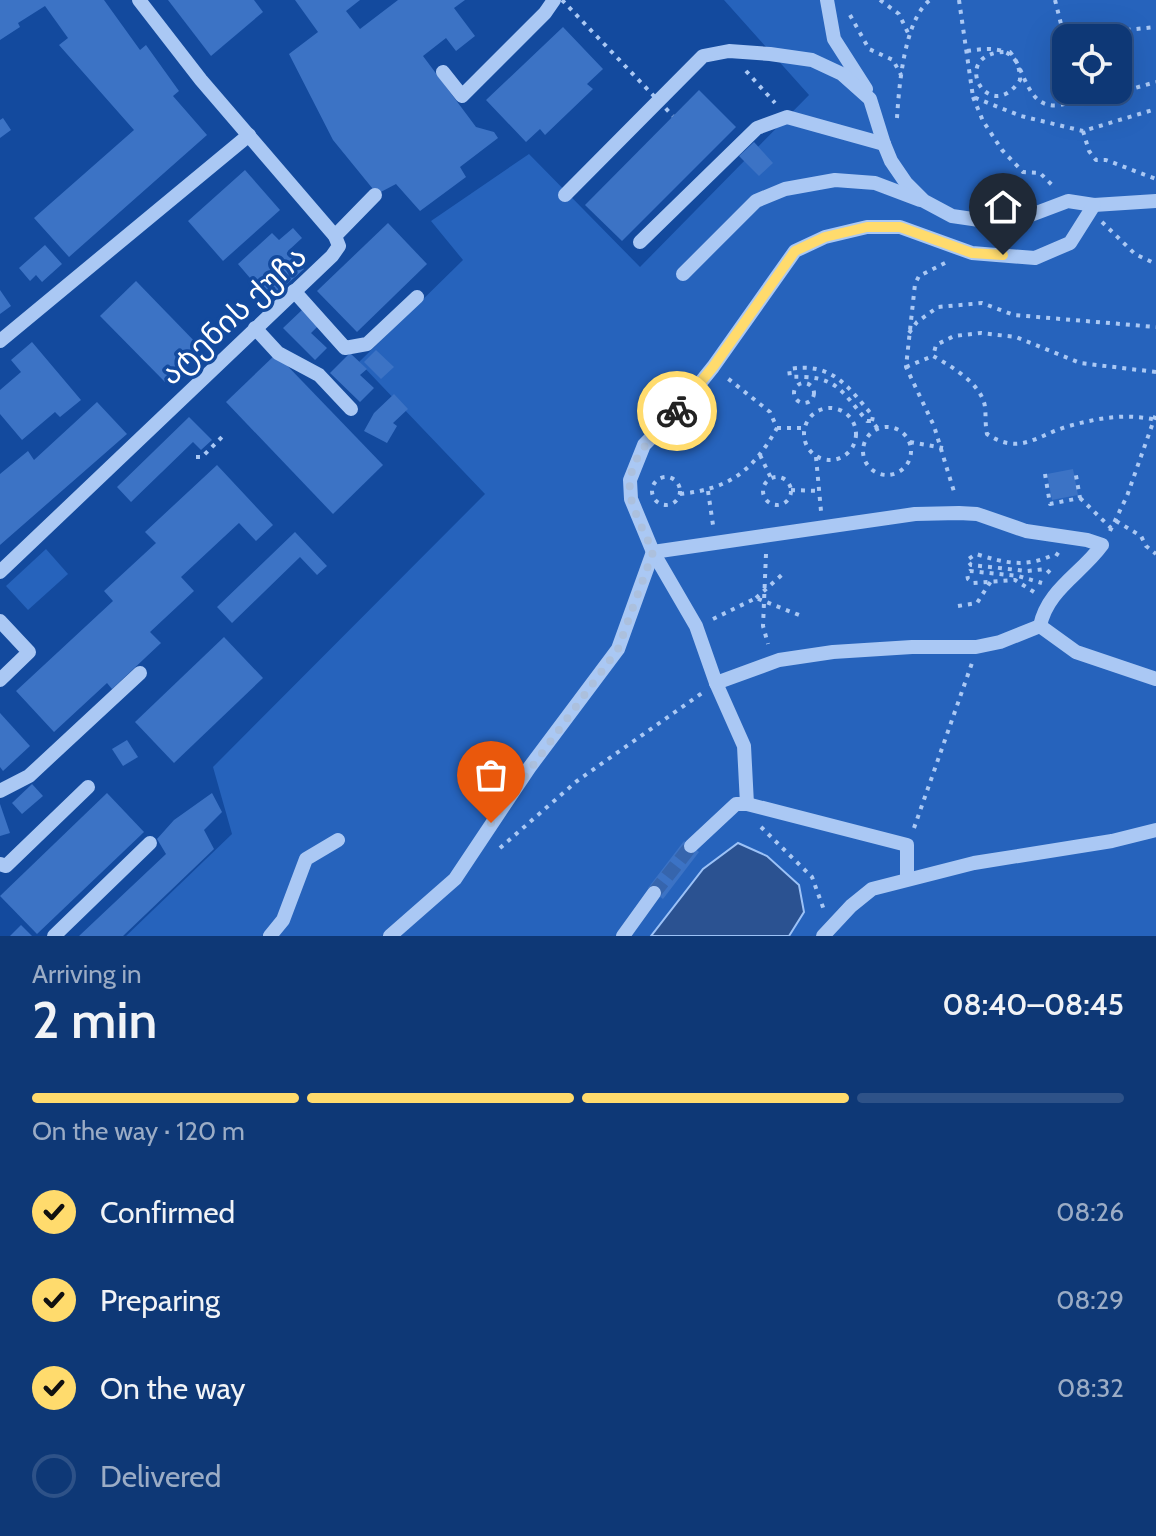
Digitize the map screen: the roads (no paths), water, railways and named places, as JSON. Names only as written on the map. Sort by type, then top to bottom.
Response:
[{"type":"street","name":"ატენის ქუჩა","points":[[0,572],[339,246],[335,236],[201,80],[139,0]]},
{"type":"street","points":[[443,72],[462,96],[545,13],[554,0]]},
{"type":"street","points":[[827,0],[834,39],[861,79],[891,161],[924,201]]},
{"type":"street","points":[[565,195],[703,56],[729,51],[812,60],[842,74],[870,99]]},
{"type":"street","points":[[640,242],[757,128],[787,117],[884,144]]},
{"type":"street","points":[[0,341],[249,135]]},
{"type":"street","points":[[683,274],[756,201],[785,189],[835,180],[875,183],[924,201],[952,216],[1007,224],[1068,201],[1094,205],[1156,201]]},
{"type":"street","points":[[335,236],[375,195]]},
{"type":"street","points":[[691,846],[742,804],[744,746],[716,683],[696,626],[653,552],[631,499],[630,480],[644,445],[680,408],[713,367],[795,251],[825,237],[867,227],[900,227],[972,253],[1035,258],[1070,243],[1094,205]]},
{"type":"street","points":[[294,291],[345,348],[367,344],[417,297]]},
{"type":"street","points":[[255,328],[278,353],[319,375],[351,409]]},
{"type":"street","points":[[653,552],[915,514],[959,513],[977,514],[1026,531],[1102,545],[1089,562],[1053,595],[1044,608],[1040,626]]},
{"type":"street","points":[[390,936],[455,879],[529,768],[618,649],[653,552]]},
{"type":"street","points":[[0,621],[29,652],[0,680]]},
{"type":"street","points":[[716,683],[779,660],[833,652],[976,647],[1000,642],[1040,626]]},
{"type":"street","points":[[1040,626],[1076,652],[1156,679]]},
{"type":"street","points":[[0,791],[29,776],[140,673]]},
{"type":"street","points":[[0,864],[6,866],[88,787]]},
{"type":"street","points":[[742,804],[907,845],[907,878]]},
{"type":"street","points":[[822,929],[872,889],[907,878],[974,863],[1112,841],[1156,830]]},
{"type":"street","points":[[270,936],[283,920],[306,859],[338,840]]},
{"type":"street","points":[[54,936],[150,843]]},
{"type":"street","points":[[623,936],[654,893]]},
{"type":"tunnel","points":[[654,893],[691,846]]}]
